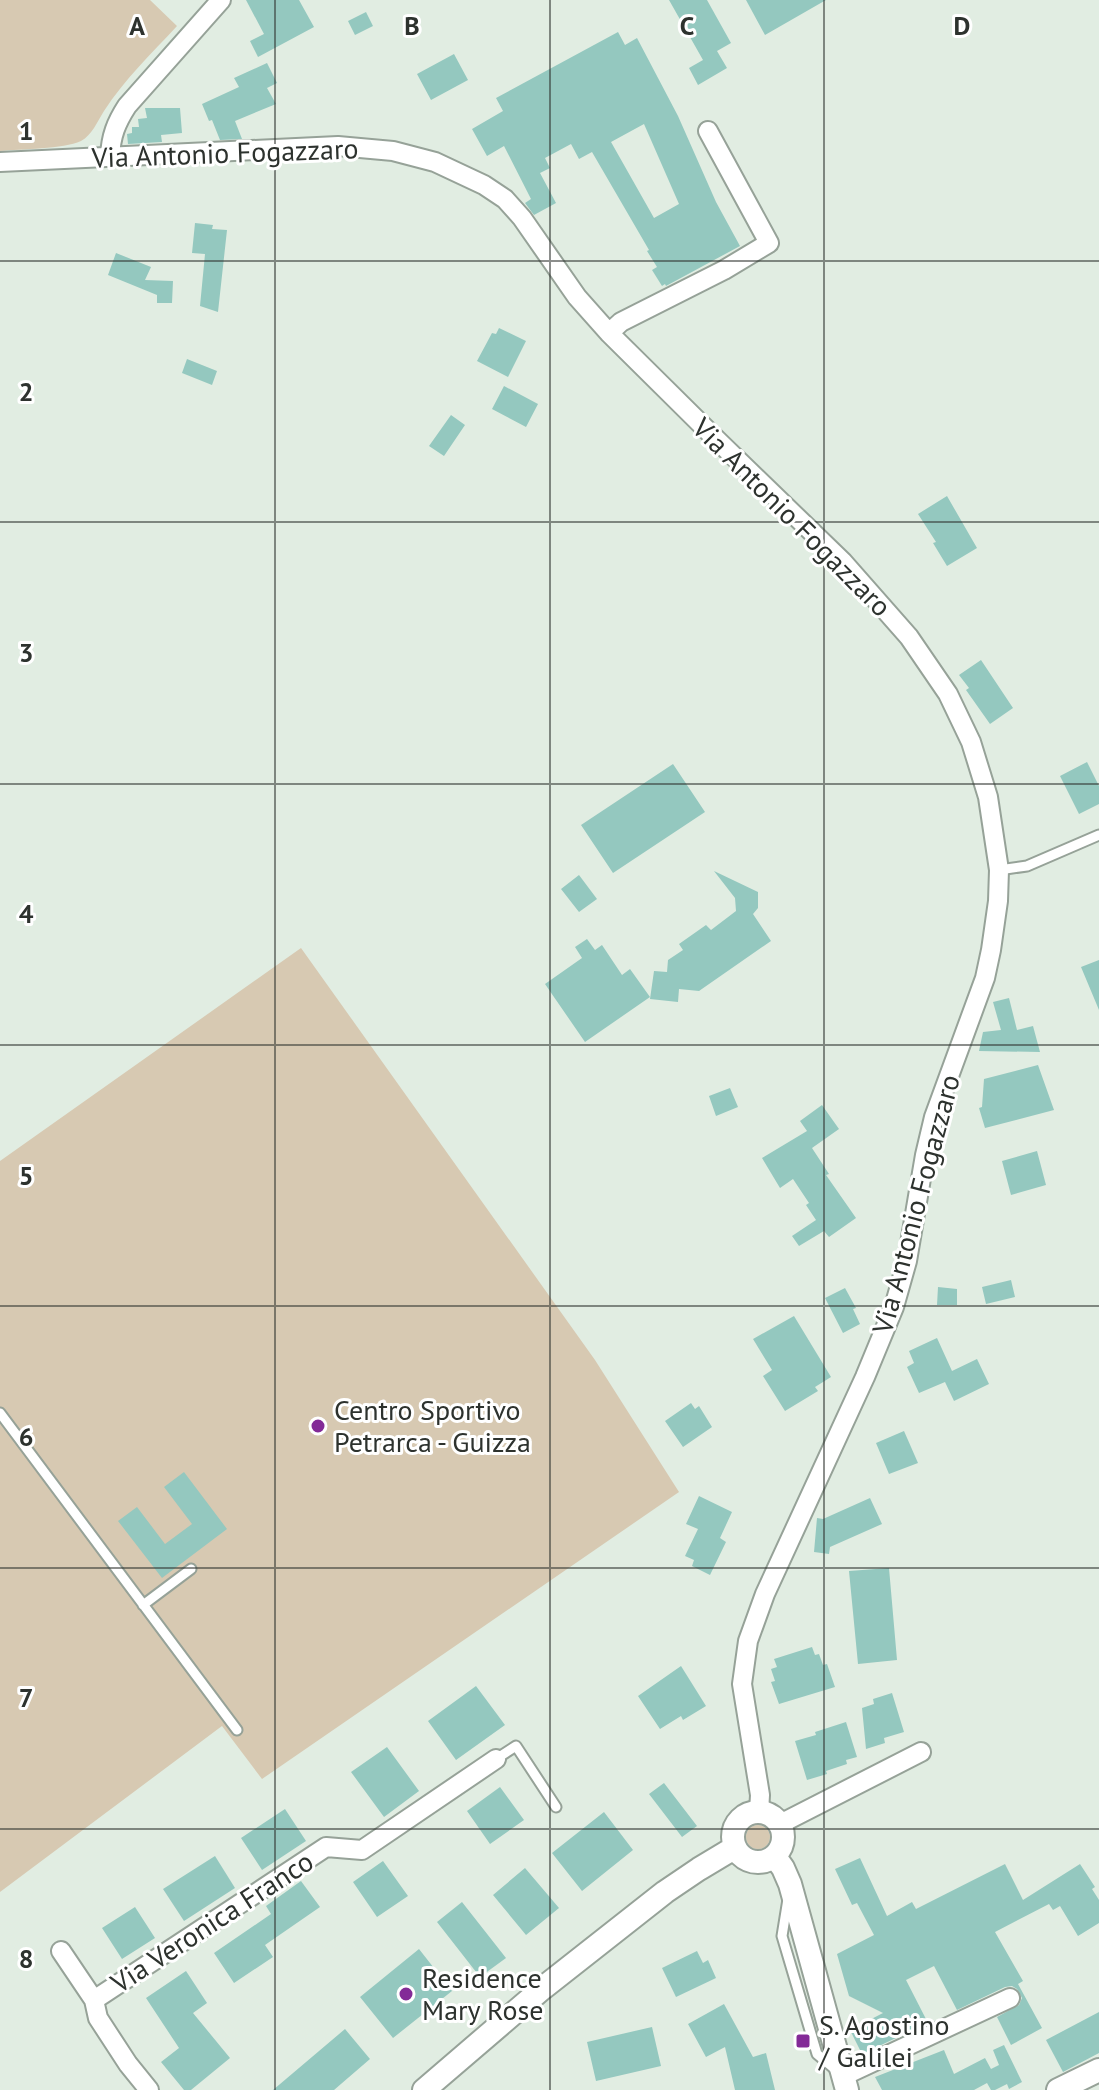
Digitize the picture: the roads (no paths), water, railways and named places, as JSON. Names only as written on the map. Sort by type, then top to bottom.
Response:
[{"type":"street","points":[[110,156],[116,124],[127,106],[221,0]]},
{"type":"street","points":[[609,333],[621,322],[724,270],[769,243],[708,131]]},
{"type":"street","name":"Via Antonio Fogazzaro","points":[[0,162],[338,146],[393,151],[435,162],[484,185],[505,199],[522,218],[577,297],[609,333],[843,562],[909,637],[948,694],[971,742],[988,797],[999,870],[995,924],[985,978],[934,1117],[907,1261],[894,1307],[765,1594],[748,1641],[742,1684],[760,1795],[759,1812]]},
{"type":"street","points":[[780,1824],[921,1752]]},
{"type":"street","name":"Via Veronica Franco","points":[[94,2000],[326,1847],[362,1850],[496,1759]]},
{"type":"street","points":[[746,1814],[769,1814],[780,1824],[782,1846],[775,1857],[754,1862],[745,1859],[734,1848],[734,1827],[746,1814]]},
{"type":"street","points":[[427,2089],[543,1988],[665,1892],[734,1848]]},
{"type":"street","points":[[775,1857],[790,1884],[845,2083],[1010,1998]]},
{"type":"street","name":"Via Veronica Franco","points":[[61,1951],[94,2000],[98,2018],[149,2090]]},
{"type":"street","points":[[1058,2090],[1099,2070]]},
{"type":"lane","points":[[999,870],[1027,866],[1099,835]]},
{"type":"lane","points":[[0,1413],[237,1730]]},
{"type":"lane","points":[[143,1605],[191,1569]]},
{"type":"lane","points":[[496,1759],[516,1746],[556,1807]]},
{"type":"place","name":"Centro Sportivo Petrarca - Guizza","points":[[318,1426]]},
{"type":"place","name":"Residence Mary Rose","points":[[406,1994]]},
{"type":"place","name":"S. Agostino / Galilei","points":[[803,2041]]}]
